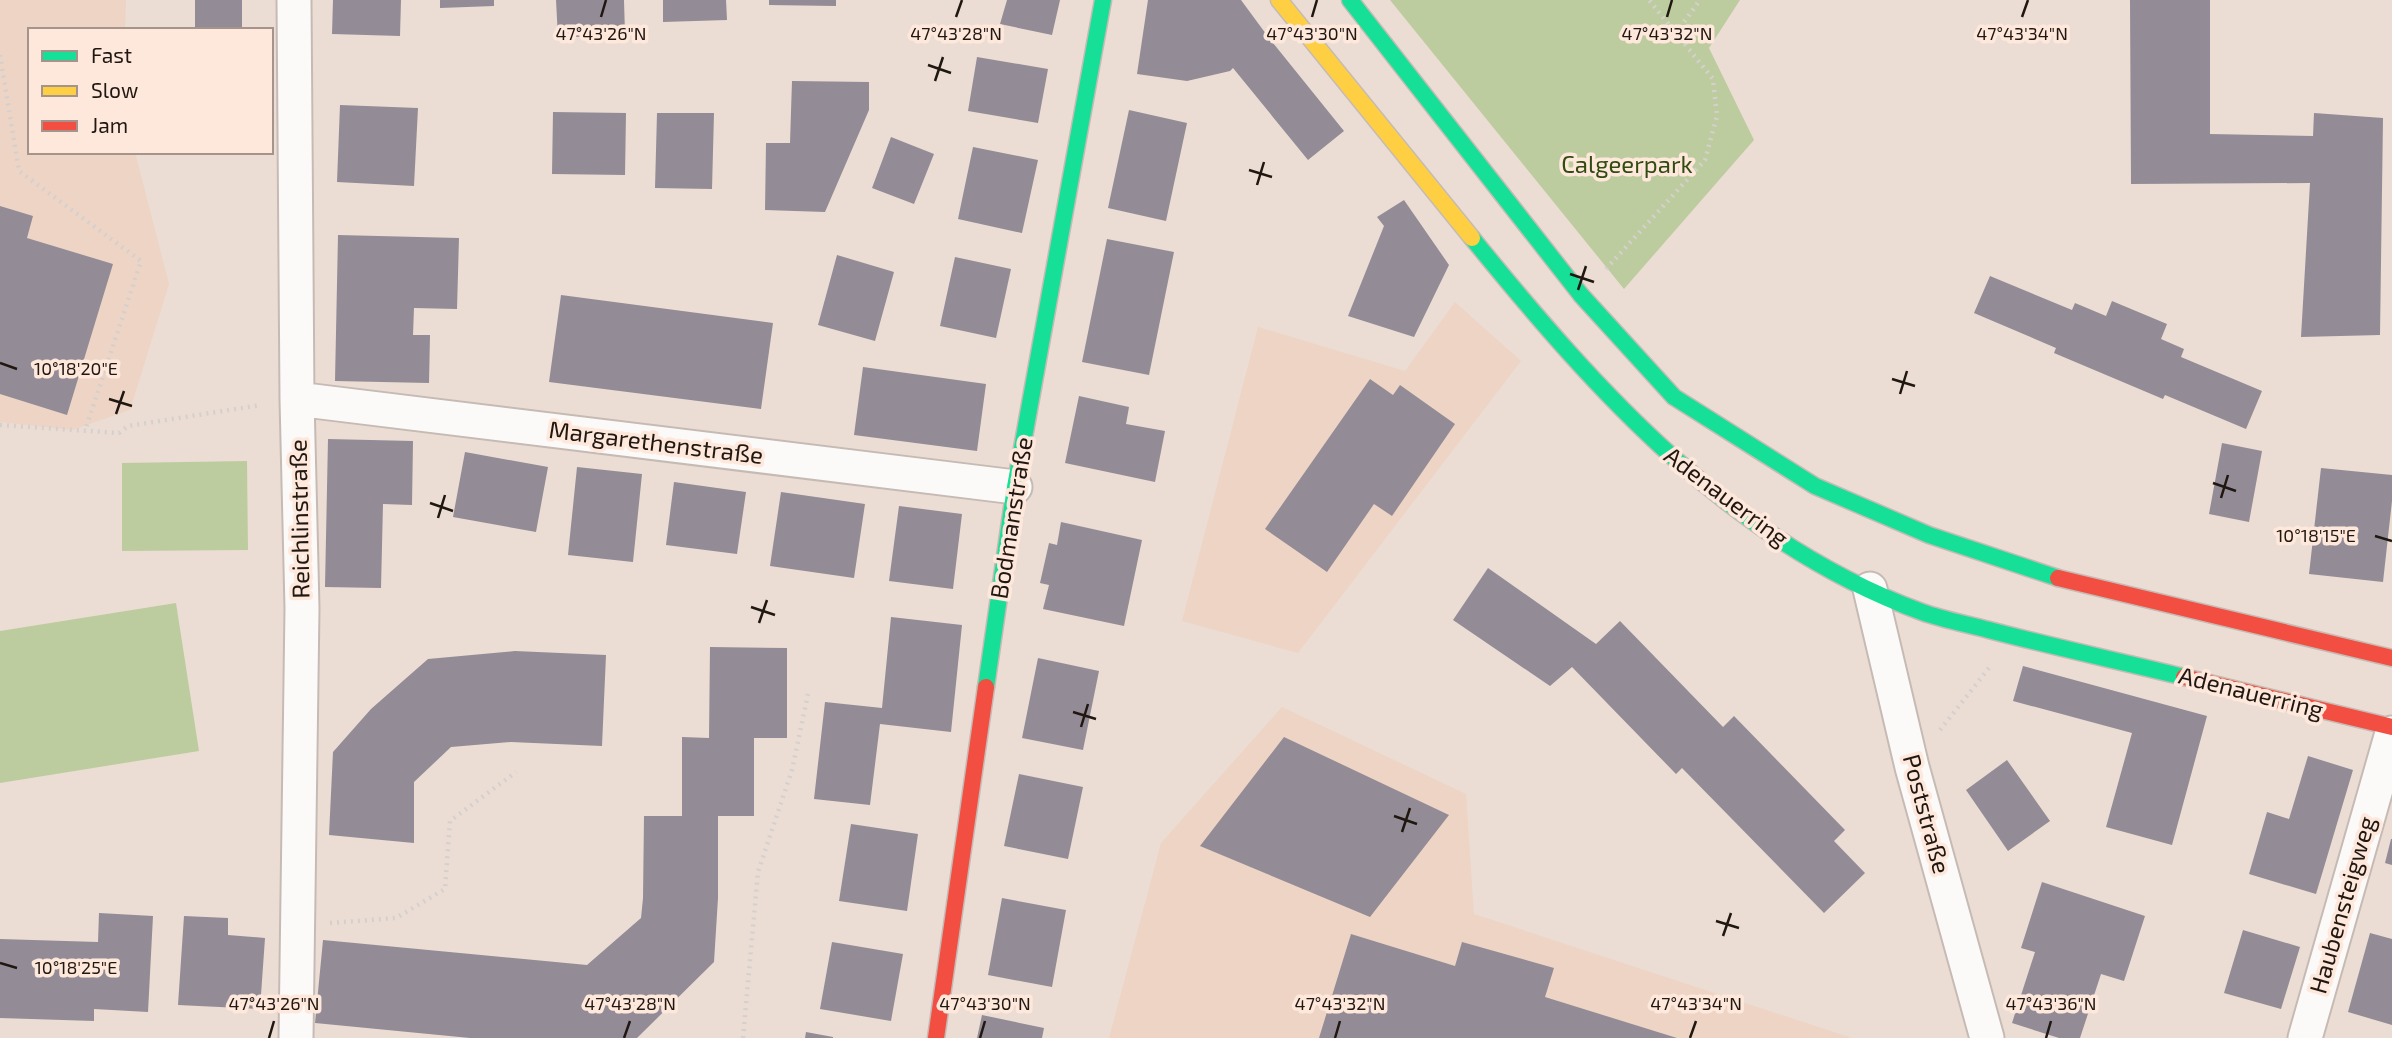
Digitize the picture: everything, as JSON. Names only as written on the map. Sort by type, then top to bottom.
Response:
[{"type":"main road","name":"Bodmanstraße","points":[[936,1038],[1015,487],[1102,0]]},
{"type":"main road","name":"Adenauerring","points":[[1279,0],[1497,269],[1593,379],[1654,442],[1746,518],[1788,546],[1870,589],[1923,612],[2012,636],[2392,727]]},
{"type":"main road","name":"Adenauerring","points":[[1350,0],[1581,295],[1674,397],[1815,486],[1928,535],[2049,576],[2392,658]]},
{"type":"street","name":"Reichlinstraße","points":[[295,0],[297,399],[302,608],[296,1038]]},
{"type":"street","name":"Margarethenstraße","points":[[297,399],[1015,487]]},
{"type":"street","name":"Poststraße","points":[[1870,589],[1912,767],[1987,1038]]},
{"type":"street","name":"Haubensteigweg","points":[[2305,1038],[2392,733]]},
{"type":"path","points":[[1581,295],[1706,160],[1717,116],[1713,79],[1649,0]]},
{"type":"path","points":[[1676,33],[1700,0]]},
{"type":"path","points":[[0,55],[19,172],[141,261],[85,431]]},
{"type":"path","points":[[0,425],[118,433],[128,426],[297,399]]},
{"type":"path","points":[[1912,767],[2012,636]]},
{"type":"path","points":[[743,1038],[758,872],[792,770],[808,694]]},
{"type":"path","points":[[298,926],[396,918],[445,890],[450,821],[516,772]]},
{"type":"shaded area","points":[[0,0],[126,0],[125,28],[28,28],[28,154],[136,154],[169,284],[130,410],[72,430],[0,422]]},
{"type":"shaded area","points":[[1455,302],[1521,361],[1298,653],[1182,621],[1258,327],[1405,371]]},
{"type":"shaded area","points":[[1282,707],[1466,794],[1474,914],[1852,1038],[1109,1038],[1161,843]]},
{"type":"green space","name":"Calgeerpark","points":[[1390,0],[1740,0],[1709,48],[1754,140],[1624,289]]},
{"type":"green space","points":[[247,461],[248,550],[122,551],[122,463]]},
{"type":"green space","points":[[176,603],[199,751],[0,783],[0,631]]},
{"type":"building","points":[[195,0],[242,0],[242,28],[195,28]]},
{"type":"building","points":[[333,0],[401,0],[400,36],[332,34]]},
{"type":"building","points":[[440,0],[494,0],[494,6],[440,8]]},
{"type":"building","points":[[556,0],[624,0],[625,34],[558,38]]},
{"type":"building","points":[[663,0],[726,0],[727,20],[663,22]]},
{"type":"building","points":[[769,0],[836,0],[836,6],[769,5]]},
{"type":"building","points":[[1007,0],[1060,0],[1052,35],[1000,24]]},
{"type":"building","points":[[1148,0],[1241,0],[1344,131],[1308,160],[1233,68],[1187,81],[1137,74]]},
{"type":"building","points":[[2130,0],[2210,0],[2210,134],[2313,136],[2314,113],[2383,118],[2380,335],[2301,337],[2310,183],[2131,184]]},
{"type":"building","points":[[977,57],[1048,69],[1038,123],[968,111]]},
{"type":"building","points":[[792,81],[869,82],[869,110],[825,212],[765,210],[766,143],[790,143]]},
{"type":"building","points":[[340,105],[418,108],[414,186],[337,182]]},
{"type":"building","points":[[1129,110],[1187,123],[1166,221],[1108,208]]},
{"type":"building","points":[[553,112],[626,113],[625,175],[552,174]]},
{"type":"building","points":[[657,113],[714,113],[712,189],[655,188]]},
{"type":"building","points":[[891,137],[934,154],[914,204],[872,188]]},
{"type":"building","points":[[973,147],[1038,160],[1022,233],[958,219]]},
{"type":"building","points":[[1404,200],[1449,265],[1414,337],[1348,316],[1384,226],[1377,217]]},
{"type":"building","points":[[0,206],[33,216],[27,238],[113,264],[67,415],[0,394]]},
{"type":"building","points":[[338,235],[459,238],[457,309],[414,308],[413,335],[430,335],[429,383],[335,381]]},
{"type":"building","points":[[1107,239],[1174,252],[1149,375],[1082,362]]},
{"type":"building","points":[[837,255],[894,272],[875,341],[818,325]]},
{"type":"building","points":[[955,257],[1011,269],[996,338],[940,326]]},
{"type":"building","points":[[1990,276],[2072,310],[2075,303],[2106,316],[2112,301],[2167,324],[2161,339],[2184,349],[2181,357],[2262,391],[2246,429],[2165,395],[2163,399],[2054,353],[2056,348],[1974,313]]},
{"type":"building","points":[[561,295],[773,323],[761,409],[549,382]]},
{"type":"building","points":[[863,367],[986,384],[977,451],[854,435]]},
{"type":"building","points":[[1370,379],[1393,395],[1400,385],[1455,424],[1392,516],[1374,504],[1327,572],[1265,529]]},
{"type":"building","points":[[1079,396],[1129,407],[1126,424],[1165,431],[1155,482],[1065,463]]},
{"type":"building","points":[[328,439],[413,441],[412,505],[383,504],[381,588],[325,587]]},
{"type":"building","points":[[2222,443],[2262,451],[2249,522],[2209,514]]},
{"type":"building","points":[[465,452],[548,467],[536,532],[453,517]]},
{"type":"building","points":[[577,467],[642,474],[633,562],[568,555]]},
{"type":"building","points":[[2321,468],[2392,475],[2392,501],[2383,582],[2309,574]]},
{"type":"building","points":[[674,482],[746,492],[737,554],[666,545]]},
{"type":"building","points":[[781,492],[865,504],[854,578],[770,566]]},
{"type":"building","points":[[899,506],[962,514],[953,589],[889,581]]},
{"type":"building","points":[[1061,522],[1142,540],[1124,626],[1043,609],[1049,585],[1040,583],[1049,543],[1057,545]]},
{"type":"building","points":[[1488,568],[1596,644],[1620,621],[1723,727],[1734,716],[1845,830],[1834,841],[1865,873],[1824,913],[1682,768],[1676,774],[1572,667],[1550,686],[1453,620]]},
{"type":"building","points":[[891,617],[962,625],[951,732],[880,724],[870,805],[814,799],[825,702],[882,708]]},
{"type":"building","points":[[710,647],[787,648],[787,738],[754,738],[754,816],[718,816],[718,898],[714,962],[637,1038],[470,1038],[315,1023],[323,940],[587,965],[641,918],[644,816],[682,816],[682,737],[709,738]]},
{"type":"building","points":[[515,651],[606,655],[602,746],[511,742],[451,747],[414,782],[414,843],[329,835],[333,752],[371,709],[428,659]]},
{"type":"building","points":[[1038,658],[1099,671],[1083,750],[1022,738]]},
{"type":"building","points":[[2023,666],[2207,716],[2172,845],[2106,827],[2132,733],[2013,701]]},
{"type":"building","points":[[1284,737],[1449,815],[1370,917],[1200,846]]},
{"type":"building","points":[[2308,756],[2353,770],[2316,894],[2249,874],[2267,812],[2289,819]]},
{"type":"building","points":[[2007,760],[2050,821],[2008,851],[1966,790]]},
{"type":"building","points":[[1019,774],[1083,787],[1068,859],[1004,846]]},
{"type":"building","points":[[851,824],[918,834],[907,911],[839,901]]},
{"type":"building","points":[[2392,839],[2392,865],[2385,863]]},
{"type":"building","points":[[2042,882],[2145,916],[2124,981],[2101,974],[2080,1038],[2059,1038],[2012,1023],[2035,952],[2021,948]]},
{"type":"building","points":[[1002,898],[1066,910],[1052,987],[988,975]]},
{"type":"building","points":[[99,913],[153,916],[148,1012],[94,1009],[94,1021],[0,1018],[0,939],[98,942]]},
{"type":"building","points":[[184,916],[228,918],[228,935],[265,938],[260,1009],[178,1005]]},
{"type":"building","points":[[2243,930],[2300,947],[2281,1009],[2224,993]]},
{"type":"building","points":[[2370,933],[2392,939],[2392,1025],[2348,1012]]},
{"type":"building","points":[[1351,934],[1455,966],[1462,942],[1554,968],[1545,997],[1677,1038],[1319,1038]]},
{"type":"building","points":[[832,942],[903,954],[891,1021],[820,1009]]},
{"type":"building","points":[[982,1015],[1044,1028],[1042,1038],[977,1038]]},
{"type":"building","points":[[806,1032],[833,1037],[833,1038],[805,1038]]},
{"type":"traffic: fast","points":[[986,687],[1015,487],[1103,0]]},
{"type":"traffic: fast","points":[[1350,0],[1581,295],[1674,397],[1815,486],[1929,535],[2058,578]]},
{"type":"traffic: fast","points":[[1472,238],[1568,352],[1619,406],[1729,504],[1789,546],[1853,582],[1930,615],[2184,677]]},
{"type":"traffic: slow","points":[[1279,0],[1472,238]]},
{"type":"traffic: jam","points":[[2058,578],[2392,658]]},
{"type":"traffic: jam","points":[[2184,677],[2392,727]]},
{"type":"traffic: jam","points":[[936,1038],[986,687]]}]
